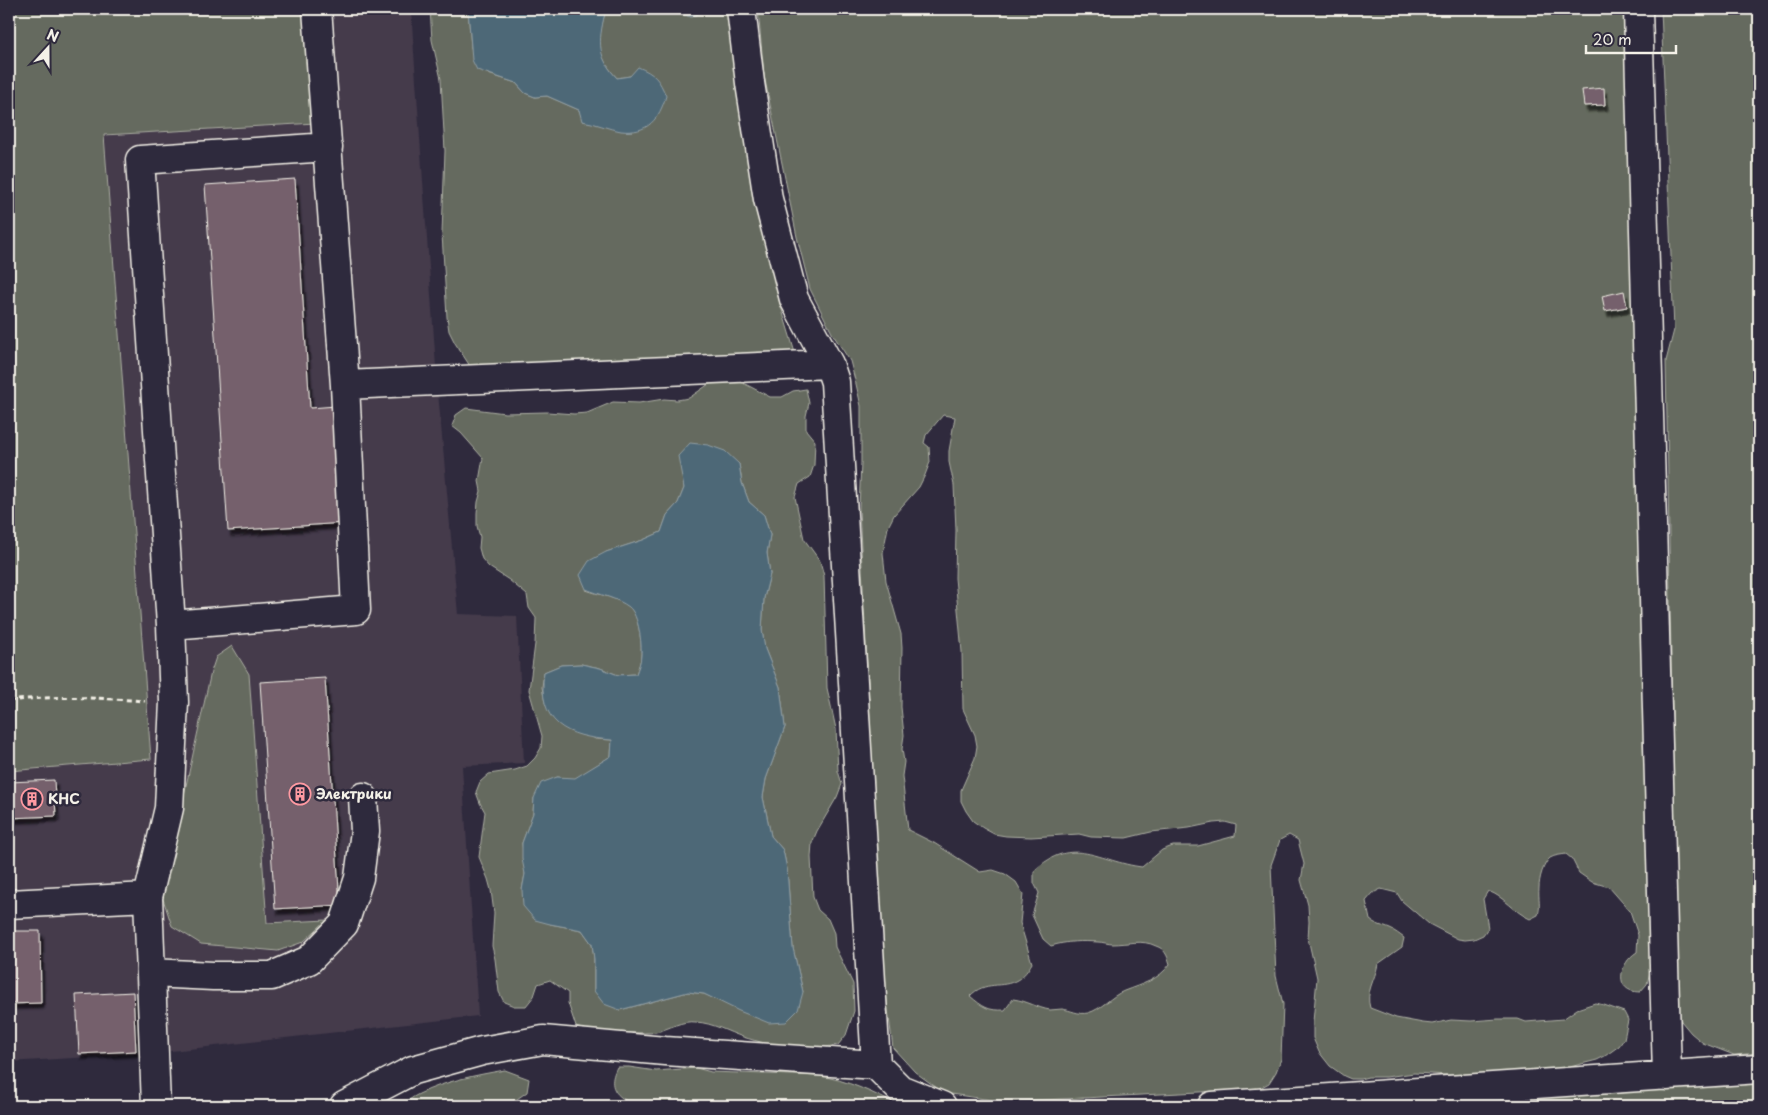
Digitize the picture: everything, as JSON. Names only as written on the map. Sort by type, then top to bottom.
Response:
[{"type":"lane","points":[[171,625],[356,610],[345,385],[317,9]]},
{"type":"lane","points":[[742,9],[750,83],[768,198],[794,299],[829,364],[835,382],[876,1065]]},
{"type":"lane","points":[[1638,9],[1667,1076]]},
{"type":"lane","points":[[156,1106],[148,897],[169,808],[174,702],[171,625],[140,160],[328,147]]},
{"type":"lane","points":[[345,385],[829,364]]},
{"type":"lane","points":[[151,973],[272,976],[309,960],[344,924],[359,878],[365,831],[363,797]]},
{"type":"lane","points":[[9,904],[148,897]]},
{"type":"lane","points":[[344,1106],[412,1070],[482,1051],[543,1040],[665,1051],[876,1065],[900,1089],[942,1106]]},
{"type":"lane","points":[[1212,1106],[1759,1069]]},
{"type":"path","points":[[9,701],[32,698],[101,698],[174,702]]},
{"type":"shaded area","points":[[307,9],[411,9],[437,381],[458,614],[517,616],[524,763],[462,766],[478,1016],[154,1053],[9,1062],[9,771],[151,759],[104,135],[316,123]],"holes":[[[216,657],[249,674],[267,923],[327,921],[201,944],[190,767]]]},
{"type":"green space","points":[[9,9],[307,9],[316,123],[104,135],[151,759],[9,771]]},
{"type":"green space","points":[[430,9],[468,9],[471,48],[488,74],[516,83],[525,93],[535,97],[547,96],[579,110],[583,121],[620,130],[633,131],[630,76],[617,78],[604,61],[601,53],[600,37],[606,9],[668,9],[691,17],[705,9],[730,9],[760,222],[779,300],[796,356],[470,366],[449,331],[447,317],[442,234],[445,151],[441,79],[432,40]]},
{"type":"green space","points":[[758,9],[1626,9],[1652,963],[1647,984],[1640,992],[1631,991],[1622,982],[1623,969],[1626,963],[1637,952],[1638,935],[1630,911],[1609,887],[1592,882],[1579,873],[1572,859],[1566,854],[1550,858],[1543,868],[1539,884],[1538,915],[1530,919],[1488,891],[1483,899],[1488,928],[1483,935],[1474,939],[1458,939],[1429,924],[1402,901],[1397,893],[1381,889],[1373,893],[1366,901],[1370,920],[1404,938],[1402,947],[1378,964],[1370,991],[1370,1008],[1396,1018],[1432,1024],[1451,1020],[1498,1019],[1518,1019],[1526,1022],[1563,1019],[1577,1009],[1595,1003],[1624,1012],[1628,1020],[1624,1039],[1619,1046],[1597,1060],[1554,1071],[1466,1076],[1414,1073],[1360,1079],[1351,1079],[1344,1076],[1330,1066],[1319,1052],[1313,1038],[1317,978],[1308,938],[1308,905],[1301,880],[1304,864],[1298,840],[1289,835],[1280,840],[1271,865],[1276,976],[1283,1004],[1281,1059],[1269,1083],[1258,1089],[1005,1102],[944,1093],[915,1072],[893,1048],[883,971],[859,509],[861,406],[850,361],[832,333],[810,289],[797,237],[764,75]],"holes":[[[943,415],[955,417],[949,462],[954,485],[956,530],[955,578],[962,652],[963,709],[975,735],[977,746],[975,758],[961,790],[961,801],[966,811],[973,821],[983,828],[994,834],[1006,836],[1031,837],[1079,834],[1091,837],[1126,838],[1151,832],[1189,828],[1213,823],[1225,822],[1236,825],[1235,836],[1198,846],[1173,846],[1162,850],[1142,867],[1086,853],[1074,852],[1061,854],[1048,860],[1034,871],[1034,883],[1039,893],[1032,915],[1043,939],[1051,946],[1080,942],[1145,943],[1159,947],[1168,958],[1170,964],[1161,974],[1144,984],[1119,993],[1098,1009],[1088,1013],[1078,1013],[1062,1009],[1050,1010],[1013,999],[1005,1010],[994,1010],[982,1006],[970,996],[982,988],[1011,983],[1017,980],[1026,973],[1032,963],[1020,923],[1023,894],[1016,882],[1005,874],[993,870],[980,872],[934,843],[908,830],[902,776],[904,735],[901,707],[901,634],[886,581],[883,553],[888,527],[894,515],[919,487],[930,462],[929,447],[924,443],[926,435]]]},
{"type":"green space","points":[[1661,9],[1759,9],[1759,1053],[1734,1055],[1703,1043],[1681,1021],[1677,1004],[1666,361],[1674,330]]},
{"type":"green space","points":[[733,379],[770,397],[782,397],[793,391],[806,389],[809,403],[806,416],[806,430],[815,441],[814,465],[810,477],[799,484],[795,497],[804,539],[820,561],[824,576],[827,688],[836,729],[838,771],[842,784],[837,797],[817,831],[812,843],[811,857],[813,897],[818,910],[828,919],[834,933],[835,947],[853,984],[854,1011],[846,1035],[838,1045],[814,1048],[779,1046],[696,1022],[681,1023],[653,1033],[597,1032],[576,1027],[568,1003],[568,993],[550,980],[538,984],[534,996],[526,1006],[514,1006],[504,1002],[499,992],[492,946],[494,913],[491,890],[479,857],[485,812],[476,792],[480,782],[489,774],[527,766],[541,748],[542,736],[529,690],[535,644],[536,618],[529,608],[527,595],[489,567],[482,559],[479,548],[480,537],[477,526],[477,513],[481,491],[479,481],[483,458],[461,433],[452,426],[456,415],[466,408],[505,413],[587,413],[613,402],[639,403],[689,398],[709,384]],"holes":[[[739,464],[742,483],[749,502],[764,515],[770,535],[767,553],[770,574],[764,598],[762,630],[765,649],[780,687],[785,727],[766,779],[763,797],[771,836],[783,850],[787,869],[793,948],[803,992],[722,1002],[704,994],[688,992],[620,1010],[594,991],[592,944],[582,930],[550,924],[522,890],[525,874],[522,843],[533,813],[534,798],[557,777],[575,779],[611,756],[612,740],[595,739],[545,703],[542,687],[544,672],[561,665],[581,664],[600,668],[618,675],[636,674],[641,651],[636,616],[630,607],[620,601],[586,590],[606,552],[661,532],[667,515],[678,503],[684,488],[682,472]]]},
{"type":"green space","points":[[232,646],[249,674],[267,923],[327,920],[303,942],[278,951],[201,944],[172,926],[163,899],[166,877],[211,672],[216,657]]},
{"type":"green space","points":[[617,1067],[656,1071],[696,1068],[711,1072],[819,1076],[850,1084],[899,1106],[636,1106],[622,1098],[615,1091],[613,1080]]},
{"type":"green space","points":[[505,1070],[529,1079],[527,1092],[507,1106],[399,1106],[416,1095],[439,1085]]},
{"type":"green space","points":[[1759,1076],[1759,1106],[1330,1106]]},
{"type":"water","points":[[468,9],[606,9],[601,38],[602,54],[605,62],[617,78],[630,76],[638,67],[649,72],[659,81],[666,96],[660,112],[651,123],[638,130],[616,130],[582,121],[579,110],[547,96],[535,97],[525,93],[516,83],[477,70],[472,60]]},
{"type":"water","points":[[668,9],[705,9],[691,17]]},
{"type":"water","points":[[690,443],[708,445],[725,451],[739,464],[742,483],[749,502],[764,515],[770,535],[767,553],[770,574],[764,598],[762,630],[765,649],[780,687],[785,727],[766,779],[763,797],[771,836],[783,850],[787,869],[793,948],[803,992],[798,1010],[786,1022],[769,1023],[704,994],[688,992],[620,1010],[604,1004],[594,991],[592,944],[582,930],[535,920],[523,906],[522,890],[525,874],[522,859],[522,843],[533,813],[534,798],[541,783],[557,777],[575,778],[611,756],[612,740],[568,731],[550,715],[545,704],[543,689],[544,672],[561,665],[581,664],[600,668],[618,675],[636,674],[640,660],[641,644],[635,616],[629,607],[619,601],[586,589],[580,575],[589,561],[606,552],[661,532],[667,515],[678,503],[684,488],[678,456]]},
{"type":"building","points":[[1604,88],[1605,105],[1584,106],[1582,90]]},
{"type":"building","points":[[295,179],[310,408],[336,406],[344,523],[228,531],[205,185]]},
{"type":"building","points":[[1624,291],[1627,307],[1605,311],[1602,296]]},
{"type":"building","name":"Электрики","points":[[325,678],[340,905],[275,909],[260,682]]},
{"type":"building","name":"КНС","points":[[54,780],[56,816],[9,818],[9,782]]},
{"type":"building","points":[[9,931],[40,931],[41,1003],[9,1004]]},
{"type":"building","points":[[133,992],[136,1051],[79,1054],[76,995]]},
{"type":"place","name":"Электрики","points":[[300,794]]},
{"type":"place","name":"КНС","points":[[32,799]]}]
